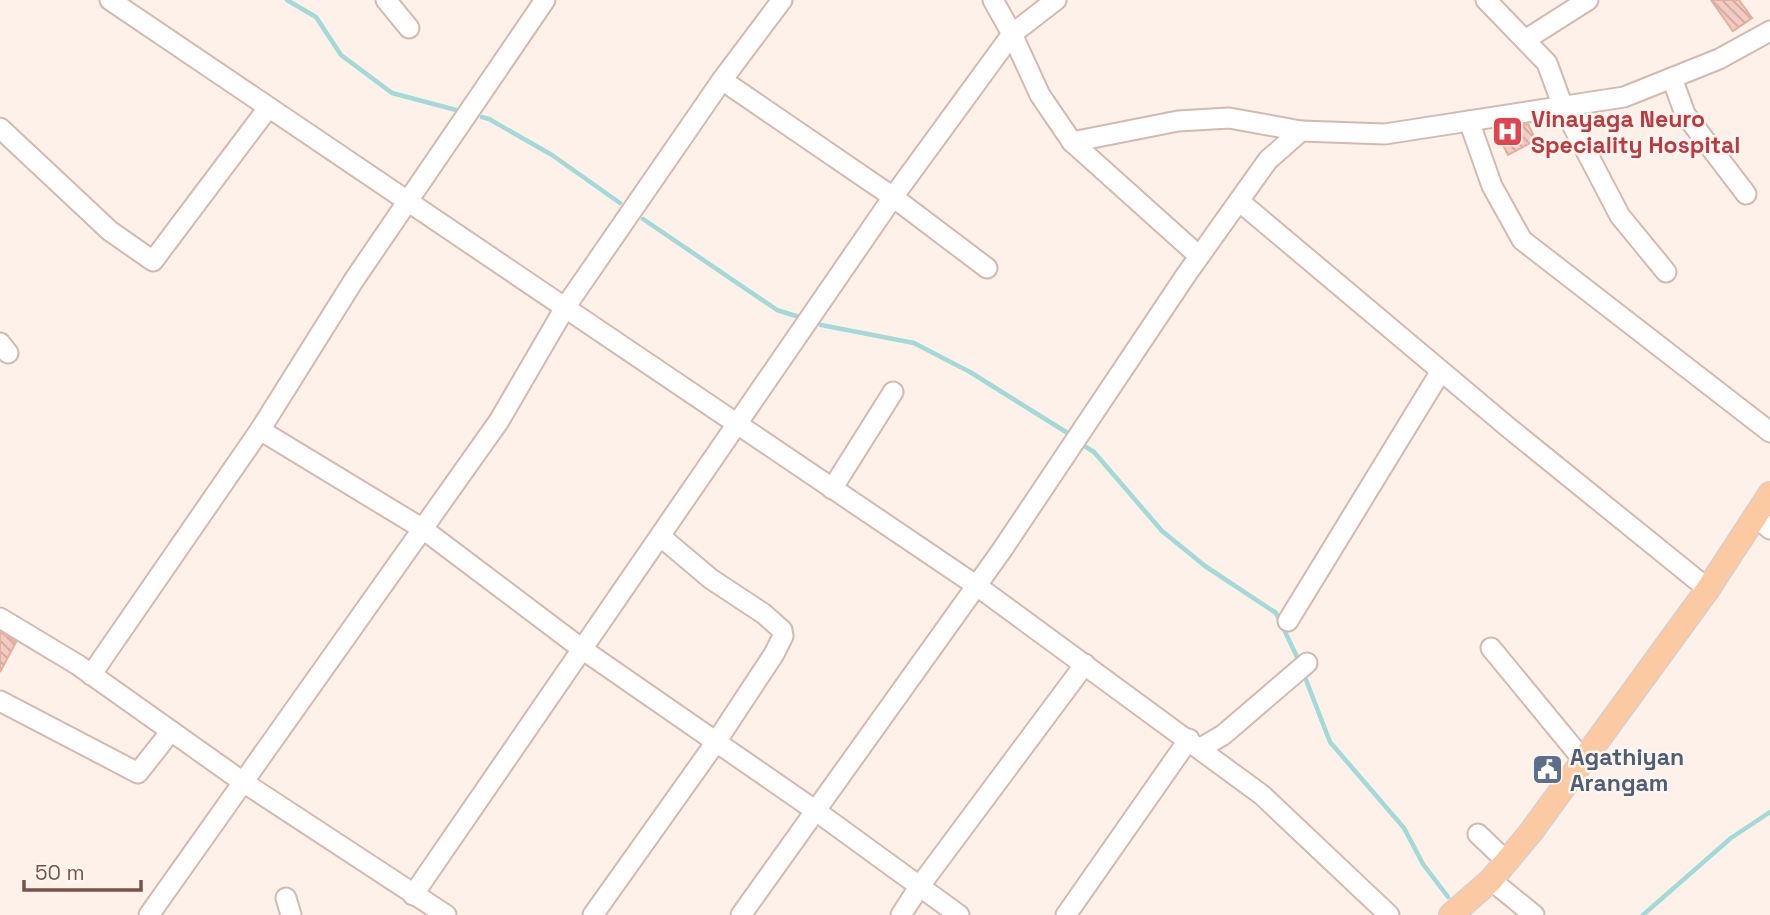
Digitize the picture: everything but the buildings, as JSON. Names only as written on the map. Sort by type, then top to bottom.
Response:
[{"type":"main road","points":[[1451,915],[1497,873],[1531,832],[1708,589],[1763,523],[1770,494]]},
{"type":"street","points":[[110,0],[134,7],[268,108],[566,306],[977,586],[1262,795],[1389,915]]},
{"type":"street","points":[[386,0],[409,28]]},
{"type":"street","points":[[91,675],[260,430],[354,280],[545,0]]},
{"type":"street","points":[[149,915],[499,421],[566,306],[722,80],[782,0]]},
{"type":"street","points":[[993,0],[1040,95],[1072,142],[1199,256]]},
{"type":"street","points":[[413,895],[893,197],[1012,34],[1056,0]]},
{"type":"street","points":[[1486,0],[1547,63],[1563,107],[1620,216],[1666,272]]},
{"type":"street","points":[[1525,40],[1588,0]]},
{"type":"street","points":[[1072,142],[1178,121],[1229,118],[1301,131],[1385,134],[1563,107],[1624,97],[1719,59],[1770,31]]},
{"type":"street","points":[[1672,78],[1685,114],[1746,194]]},
{"type":"street","points":[[722,80],[893,197],[987,268]]},
{"type":"street","points":[[0,128],[110,231],[153,261],[268,108]]},
{"type":"street","points":[[1469,121],[1492,186],[1522,240],[1770,432]]},
{"type":"street","points":[[741,915],[977,586],[1199,256],[1268,160],[1301,131]]},
{"type":"street","points":[[1239,201],[1441,371],[1708,589]]},
{"type":"street","points":[[1289,621],[1441,371]]},
{"type":"street","points":[[832,489],[893,392]]},
{"type":"street","points":[[260,430],[423,529],[582,649],[816,811],[959,915]]},
{"type":"street","points":[[593,915],[716,742],[783,636],[782,630],[764,614],[711,579],[660,536]]},
{"type":"street","points":[[0,618],[91,675],[243,782],[446,915]]},
{"type":"street","points":[[1491,648],[1584,761]]},
{"type":"street","points":[[1066,915],[1195,744],[1223,735],[1307,663]]},
{"type":"street","points":[[901,915],[1084,664]]},
{"type":"street","points":[[0,701],[138,773],[171,731]]},
{"type":"street","points":[[1478,834],[1502,857],[1497,873],[1534,915]]},
{"type":"waterway","points":[[287,0],[316,17],[341,55],[392,93],[456,110]]},
{"type":"waterway","points":[[482,117],[552,155],[620,203]]},
{"type":"waterway","points":[[643,219],[777,310],[796,316]]},
{"type":"waterway","points":[[821,325],[914,343],[970,372],[1066,432]]},
{"type":"waterway","points":[[1086,447],[1094,452],[1162,531],[1205,566],[1276,613],[1299,661]]},
{"type":"waterway","points":[[1303,672],[1330,742],[1404,828],[1423,864],[1448,897]]},
{"type":"waterway","points":[[1643,915],[1731,838],[1770,812]]},
{"type":"place","name":"Vinayaga Neuro Speciality Hospital","points":[[1508,132]]},
{"type":"place","name":"Agathiyan Arangam","points":[[1547,770]]}]
